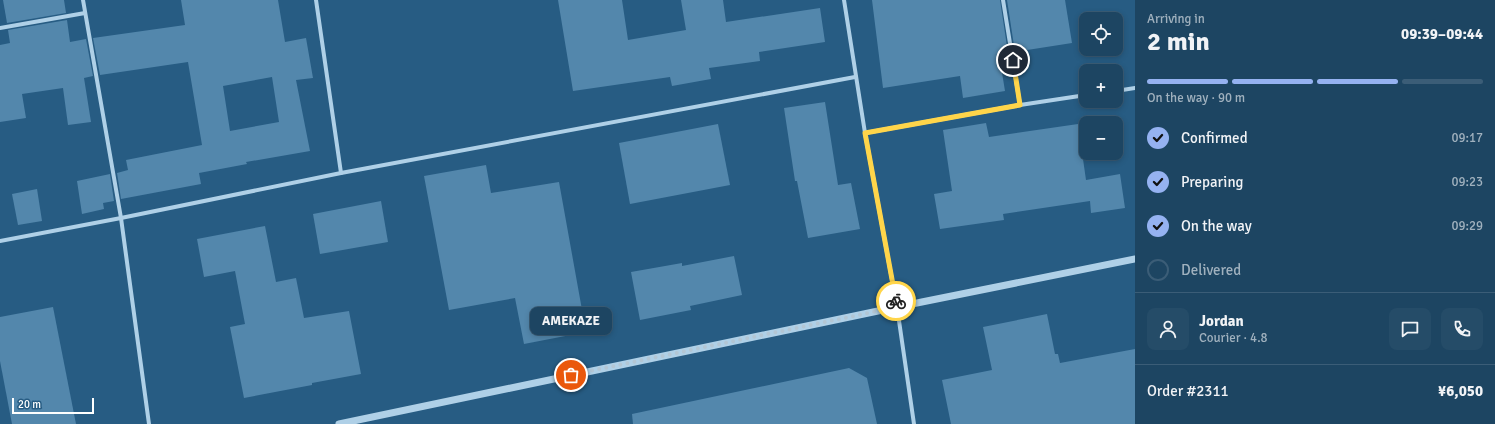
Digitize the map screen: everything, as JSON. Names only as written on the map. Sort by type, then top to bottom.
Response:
[{"type":"street","points":[[83,0],[121,218],[149,424]]},
{"type":"street","points":[[316,0],[341,173]]},
{"type":"street","points":[[844,0],[855,77],[897,307],[914,424]]},
{"type":"street","points":[[1003,0],[1020,105]]},
{"type":"street","points":[[0,28],[85,13]]},
{"type":"street","points":[[0,241],[341,173],[855,77]]},
{"type":"street","points":[[1123,90],[1135,88]]},
{"type":"street","points":[[865,133],[1020,105],[1079,96]]},
{"type":"street","points":[[339,424],[897,307],[1135,259]]},
{"type":"building","points":[[3,0],[64,0],[66,13],[7,23]]},
{"type":"building","points":[[181,0],[278,0],[285,42],[306,38],[313,78],[296,80],[310,151],[246,162],[247,164],[199,173],[201,184],[121,199],[117,173],[128,170],[126,160],[202,145],[188,62],[100,75],[93,38],[185,25]],"holes":[[[272,77],[279,122],[230,131],[223,86]]]},
{"type":"building","points":[[558,0],[622,0],[628,40],[686,30],[681,0],[723,0],[726,22],[820,8],[825,42],[759,52],[760,61],[709,68],[711,79],[672,86],[670,77],[573,91]]},
{"type":"building","points":[[872,0],[1000,0],[1008,53],[999,54],[1005,91],[963,98],[960,76],[883,88]]},
{"type":"building","points":[[1007,0],[1065,0],[1072,43],[1015,52]]},
{"type":"building","points":[[67,20],[70,42],[86,39],[93,76],[84,78],[91,122],[68,125],[63,88],[22,94],[26,118],[0,122],[0,45],[10,43],[8,30]]},
{"type":"building","points":[[825,102],[838,185],[851,183],[860,229],[808,238],[797,181],[795,181],[784,108]]},
{"type":"building","points":[[986,123],[989,137],[1078,124],[1079,160],[1083,160],[1086,180],[1120,174],[1125,208],[1091,213],[1090,201],[1003,214],[1004,220],[940,229],[934,194],[952,191],[943,130]]},
{"type":"building","points":[[718,124],[730,185],[630,204],[619,143]]},
{"type":"building","points":[[486,165],[491,193],[559,182],[586,332],[524,344],[515,298],[449,310],[424,176]]},
{"type":"building","points":[[110,174],[114,201],[103,203],[104,209],[82,214],[77,181]]},
{"type":"building","points":[[37,189],[42,221],[18,225],[12,194]]},
{"type":"building","points":[[381,201],[388,242],[320,254],[313,214]]},
{"type":"building","points":[[265,226],[276,282],[296,278],[304,318],[349,311],[361,374],[244,398],[230,327],[245,324],[235,271],[204,277],[197,239]]},
{"type":"building","points":[[734,256],[742,295],[690,306],[691,310],[640,320],[631,272],[682,263],[682,266]]},
{"type":"building","points":[[53,307],[76,424],[12,424],[0,361],[0,317]]},
{"type":"building","points":[[1047,314],[1055,354],[1058,354],[1060,363],[1135,349],[1135,424],[951,424],[942,380],[992,370],[983,327]]},
{"type":"building","points":[[849,368],[867,378],[877,424],[633,424],[632,414]]},
{"type":"way so far","points":[[571,375],[897,307],[896,301]]},
{"type":"place","name":"AMEKAZE","points":[[571,375]]},
{"type":"route","points":[[896,301],[865,133],[1020,105],[1013,60]]}]
